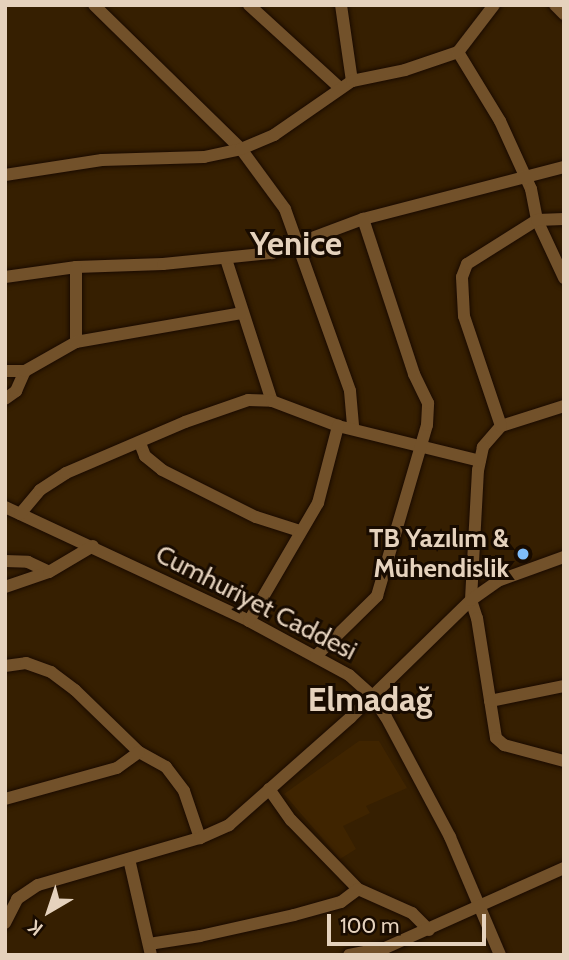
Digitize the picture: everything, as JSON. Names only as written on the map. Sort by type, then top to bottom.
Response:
[{"type":"street","points":[[94,5],[241,149],[285,209],[350,391],[353,428]]},
{"type":"street","points":[[249,5],[346,85]]},
{"type":"street","points":[[341,5],[346,85]]},
{"type":"street","points":[[5,175],[102,160],[204,157],[241,149],[274,135],[346,85],[405,70],[458,52],[494,5]]},
{"type":"street","points":[[555,5],[564,13]]},
{"type":"street","points":[[458,52],[500,121],[531,189],[537,220],[564,278]]},
{"type":"street","points":[[5,276],[76,267],[226,259],[272,253],[363,219],[564,167]]},
{"type":"street","points":[[316,656],[377,596],[427,425],[428,403],[414,374],[363,219]]},
{"type":"street","points":[[501,426],[464,316],[462,277],[467,264],[537,220],[564,219]]},
{"type":"street","points":[[226,259],[272,401]]},
{"type":"street","points":[[76,267],[76,342]]},
{"type":"street","points":[[5,371],[25,371],[76,342],[243,313]]},
{"type":"street","points":[[5,399],[16,391],[25,371]]},
{"type":"street","points":[[20,513],[40,490],[66,473],[185,422],[248,400],[272,401],[338,426],[480,461]]},
{"type":"street","points":[[564,406],[501,426],[483,447],[471,600],[477,618],[496,738],[504,745],[564,761]]},
{"type":"street","points":[[249,621],[318,503],[338,426]]},
{"type":"street","points":[[140,443],[145,456],[162,470],[256,517],[300,531]]},
{"type":"street","name":"Cumhuriyet Caddesi","points":[[5,507],[249,621],[349,675],[371,695],[450,837],[482,906],[499,955]]},
{"type":"street","points":[[5,587],[49,572],[93,546]]},
{"type":"street","points":[[6,920],[18,899],[38,885],[200,838],[229,824],[349,718],[471,600],[500,580],[564,557]]},
{"type":"street","points":[[5,561],[28,562],[49,572]]},
{"type":"street","points":[[5,666],[26,663],[51,672],[75,690],[139,752],[166,767],[184,791],[200,838]]},
{"type":"street","points":[[490,701],[564,686]]},
{"type":"street","points":[[5,799],[117,768],[139,752]]},
{"type":"street","points":[[269,789],[291,820],[358,889],[412,913],[429,930]]},
{"type":"street","points":[[129,859],[150,949],[341,902],[358,889]]},
{"type":"street","points":[[349,955],[385,948],[564,868]]},
{"type":"shaded area","points":[[359,741],[379,741],[407,788],[366,806],[370,813],[343,826],[356,849],[340,859],[284,794]]},
{"type":"place","name":"TB Yazılım & Mühendislik","points":[[523,554]]},
{"type":"district","name":"Yenice","points":[[296,244]]},
{"type":"district","name":"Elmadağ","points":[[370,700]]}]
